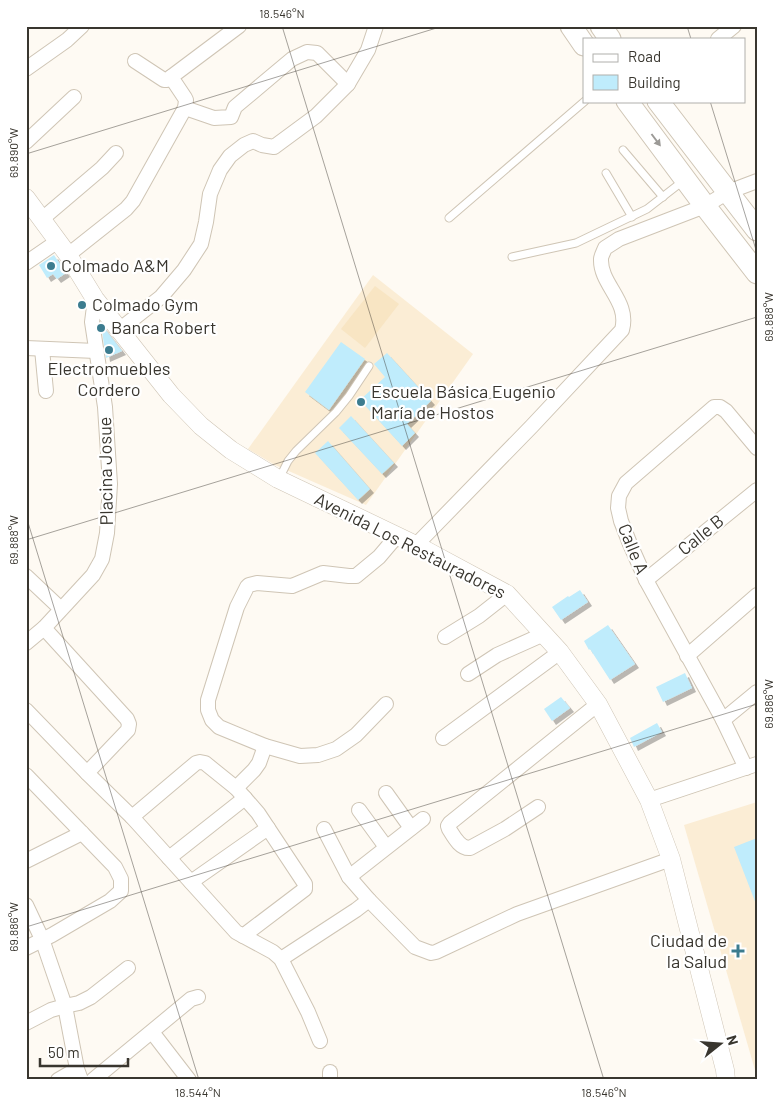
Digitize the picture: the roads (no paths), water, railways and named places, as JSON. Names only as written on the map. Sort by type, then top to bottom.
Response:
[{"type":"main road","points":[[570,26],[583,44]]},
{"type":"main road","points":[[601,26],[609,38]]},
{"type":"main road","points":[[628,102],[757,273]]},
{"type":"main road","points":[[659,102],[757,230]]},
{"type":"street","points":[[26,69],[67,40],[82,26]]},
{"type":"street","points":[[135,61],[164,80],[168,80],[239,26]]},
{"type":"street","points":[[119,330],[161,297],[184,270],[201,244],[210,194],[220,170],[230,156],[244,145],[253,141],[274,147],[316,116],[348,84],[368,50],[376,26]]},
{"type":"street","points":[[719,38],[734,26]]},
{"type":"street","points":[[185,108],[214,118],[231,117],[235,108],[292,59],[307,52],[317,53],[348,84]]},
{"type":"street","points":[[26,263],[63,248],[130,206],[185,108],[186,100],[171,77]]},
{"type":"street","points":[[26,142],[74,97]]},
{"type":"street","points":[[42,219],[102,168],[116,153]]},
{"type":"street","points":[[416,545],[622,330],[625,321],[623,311],[603,272],[601,259],[605,248],[619,240],[705,206],[728,192],[757,181]]},
{"type":"street","name":"Avenida Los Restauradores","points":[[26,198],[63,248],[95,299],[171,395],[201,426],[231,450],[278,479],[416,545],[508,594],[560,652],[598,704],[649,800],[671,859],[726,1080]]},
{"type":"street","name":"Placina Josue","points":[[26,643],[44,628],[93,576],[102,558],[107,533],[110,484],[105,407],[92,322],[95,299]]},
{"type":"street","points":[[26,348],[96,351]]},
{"type":"street","points":[[42,349],[46,391]]},
{"type":"street","name":"Calle A","points":[[751,766],[723,720],[646,580],[621,521],[618,508],[619,496],[626,483],[714,407],[720,407],[726,411],[757,448]]},
{"type":"street","name":"Calle B","points":[[646,580],[757,490]]},
{"type":"street","points":[[386,704],[356,736],[336,749],[318,755],[300,756],[265,746],[219,727],[212,720],[208,710],[208,700],[237,607],[249,585],[257,583],[292,586],[323,573],[356,576],[379,558],[396,536]]},
{"type":"street","points":[[26,576],[61,609]]},
{"type":"street","points":[[445,637],[479,616],[508,594]]},
{"type":"street","points":[[687,656],[757,595]]},
{"type":"street","points":[[44,628],[113,703],[129,724],[128,730],[87,773]]},
{"type":"street","points":[[468,674],[498,655],[544,634]]},
{"type":"street","points":[[443,738],[560,652]]},
{"type":"street","points":[[723,720],[757,692]]},
{"type":"street","points":[[538,807],[506,829],[470,848],[461,846],[448,829],[450,823],[598,704]]},
{"type":"street","points":[[26,710],[132,817],[236,932],[273,952],[281,959],[308,1012],[320,1041]]},
{"type":"street","points":[[168,858],[241,793],[259,764],[265,746]]},
{"type":"street","points":[[132,817],[196,762],[204,763],[241,793],[268,828],[305,884],[305,889],[243,936]]},
{"type":"street","points":[[649,800],[751,766]]},
{"type":"street","points":[[26,775],[115,867],[121,879],[121,891],[110,901],[26,948]]},
{"type":"street","points":[[386,793],[411,828]]},
{"type":"street","points":[[359,810],[386,848]]},
{"type":"street","points":[[349,876],[422,819]]},
{"type":"street","points":[[191,882],[268,828]]},
{"type":"street","points":[[324,829],[349,876],[369,900],[418,950],[434,953],[517,914],[671,859]]},
{"type":"street","points":[[26,861],[82,833]]},
{"type":"street","points":[[281,959],[369,900]]},
{"type":"street","points":[[26,905],[42,940],[65,1006],[79,1074],[58,1080]]},
{"type":"street","points":[[26,1023],[51,1010],[79,1003],[92,997],[128,968]]},
{"type":"street","points":[[103,1077],[191,999],[198,997]]},
{"type":"street","points":[[152,1032],[189,1080]]},
{"type":"lane","points":[[449,218],[584,102]]},
{"type":"lane","points":[[623,150],[663,197]]},
{"type":"lane","points":[[606,173],[632,217]]},
{"type":"lane","points":[[512,257],[576,243],[647,209],[685,179]]},
{"type":"lane","points":[[278,479],[296,450],[336,412],[369,366]]},
{"type":"place","name":"Colmado A&M","points":[[51,266]]},
{"type":"place","name":"Colmado Gym","points":[[82,305]]},
{"type":"place","name":"Banca Robert","points":[[101,328]]},
{"type":"place","name":"Electromuebles Cordero","points":[[109,350]]},
{"type":"place","name":"Escuela Básica Eugenio María de Hostos","points":[[361,402]]},
{"type":"place","name":"Ciudad de la Salud","points":[[738,951]]}]
